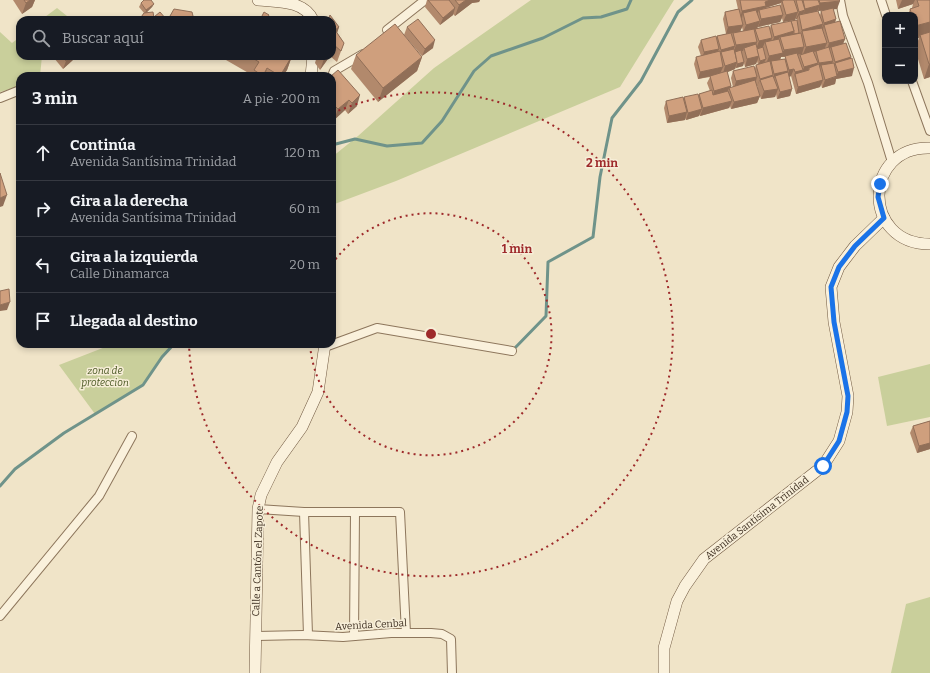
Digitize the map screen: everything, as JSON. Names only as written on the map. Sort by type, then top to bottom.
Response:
[{"type":"street","points":[[258,0],[296,3],[307,11],[310,16]]},
{"type":"street","points":[[381,37],[385,32],[425,0]]},
{"type":"street","points":[[840,0],[843,16],[868,83],[892,162]]},
{"type":"street","points":[[881,0],[885,12]]},
{"type":"street","points":[[334,72],[372,48]]},
{"type":"street","points":[[311,72],[313,60]]},
{"type":"street","points":[[913,84],[930,131]]},
{"type":"street","points":[[0,98],[16,92]]},
{"type":"street","points":[[930,148],[921,147],[905,152],[892,162],[884,172],[878,197],[884,218],[893,230],[905,239],[919,244],[930,244]]},
{"type":"street","name":"Avenida Santísima Trinidad","points":[[664,673],[664,648],[677,601],[685,586],[704,559],[823,466],[839,441],[847,412],[848,396],[834,322],[831,287],[839,267],[855,246],[884,218]]},
{"type":"street","points":[[336,342],[377,328],[512,351]]},
{"type":"street","name":"Calle a Cantón el Zapote","points":[[255,673],[257,636],[258,509],[261,495],[277,462],[302,427],[318,392],[325,348]]},
{"type":"street","points":[[0,616],[99,496],[132,436]]},
{"type":"street","points":[[258,509],[304,512],[400,512],[406,633]]},
{"type":"street","points":[[304,512],[308,635]]},
{"type":"street","points":[[354,636],[355,512]]},
{"type":"street","name":"Avenida Cenbal","points":[[257,636],[354,636],[406,633],[442,634],[451,639],[452,673]]},
{"type":"green space","points":[[531,0],[674,0],[620,87],[396,181],[336,204],[336,154],[434,68]]},
{"type":"green space","points":[[57,8],[67,16],[46,16]]},
{"type":"green space","points":[[0,32],[12,43],[16,40],[16,60],[42,60],[40,72],[16,72],[16,87],[0,92]]},
{"type":"green space","name":"zona de proteccion","points":[[103,348],[170,348],[141,386],[95,414],[59,365]]},
{"type":"green space","points":[[930,364],[930,417],[887,426],[878,377]]},
{"type":"green space","points":[[930,597],[930,673],[891,673],[906,604]]},
{"type":"building","points":[[144,0],[151,0],[154,4],[146,10],[141,3]]},
{"type":"building","points":[[428,0],[449,0],[455,8],[443,18]]},
{"type":"building","points":[[455,0],[466,0],[459,5]]},
{"type":"building","points":[[740,0],[770,0],[765,2],[766,6],[742,11]]},
{"type":"building","points":[[794,0],[798,12],[786,15],[782,1]]},
{"type":"building","points":[[796,0],[802,0],[805,10],[799,12]]},
{"type":"building","points":[[803,0],[818,0],[820,5],[805,9]]},
{"type":"building","points":[[819,0],[839,0],[840,1],[820,3]]},
{"type":"building","points":[[917,0],[930,0],[930,22],[918,25],[918,12],[911,12],[910,9],[919,6]]},
{"type":"building","points":[[780,5],[783,15],[761,19],[759,10]]},
{"type":"building","points":[[833,8],[836,19],[824,23],[821,11]]},
{"type":"building","points":[[174,9],[192,12],[193,16],[170,16]]},
{"type":"building","points":[[739,9],[743,25],[728,27],[725,12]]},
{"type":"building","points":[[756,10],[760,21],[746,25],[743,13]]},
{"type":"building","points":[[818,11],[823,24],[802,30],[799,15]]},
{"type":"building","points":[[153,12],[154,16],[142,16],[144,13]]},
{"type":"building","points":[[160,12],[163,16],[155,16]]},
{"type":"building","points":[[264,12],[269,15],[268,16],[262,16]]},
{"type":"building","points":[[418,19],[435,40],[425,49],[407,27]]},
{"type":"building","points":[[797,20],[799,33],[794,34],[791,21]]},
{"type":"building","points":[[791,21],[794,31],[774,37],[771,25]]},
{"type":"building","points":[[840,21],[845,39],[829,43],[824,25]]},
{"type":"building","points":[[395,24],[422,57],[383,88],[356,55]]},
{"type":"building","points":[[769,26],[772,38],[759,41],[755,29]]},
{"type":"building","points":[[822,28],[827,43],[806,47],[802,31]]},
{"type":"building","points":[[754,29],[757,42],[736,45],[733,33]]},
{"type":"building","points":[[336,31],[344,43],[341,51],[336,47]]},
{"type":"building","points":[[930,32],[930,64],[929,64],[920,35]]},
{"type":"building","points":[[731,33],[735,46],[721,50],[717,36]]},
{"type":"building","points":[[801,33],[804,47],[784,50],[780,37]]},
{"type":"building","points":[[716,36],[719,49],[704,52],[701,40]]},
{"type":"building","points":[[779,39],[783,53],[769,56],[765,42]]},
{"type":"building","points":[[846,43],[851,57],[835,62],[831,47]]},
{"type":"building","points":[[756,44],[759,56],[747,59],[744,48]]},
{"type":"building","points":[[763,47],[766,59],[760,61],[757,49]]},
{"type":"building","points":[[829,47],[833,61],[819,63],[816,51]]},
{"type":"building","points":[[734,49],[737,62],[725,66],[721,52]]},
{"type":"building","points":[[741,50],[744,62],[737,64],[735,52]]},
{"type":"building","points":[[720,51],[723,67],[700,72],[696,57]]},
{"type":"building","points":[[813,51],[818,63],[804,67],[800,55]]},
{"type":"building","points":[[797,53],[803,70],[795,72],[794,69],[789,70],[785,56]]},
{"type":"building","points":[[852,58],[854,68],[838,72],[835,63]]},
{"type":"building","points":[[785,59],[788,71],[774,74],[771,61]]},
{"type":"building","points":[[256,60],[290,60],[282,72],[274,72],[267,68],[265,72],[257,72],[254,70],[259,62]]},
{"type":"building","points":[[770,61],[773,75],[760,79],[756,65]]},
{"type":"building","points":[[834,63],[837,76],[825,80],[821,65]]},
{"type":"building","points":[[819,64],[823,80],[798,87],[795,74],[809,70],[809,68]]},
{"type":"building","points":[[754,66],[757,77],[736,81],[733,71]]},
{"type":"building","points":[[338,70],[360,95],[352,103],[349,100],[338,109],[336,107],[336,72]]},
{"type":"building","points":[[727,71],[731,86],[714,91],[710,76]]},
{"type":"building","points":[[788,72],[792,89],[780,92],[775,76]]},
{"type":"building","points":[[773,76],[778,89],[764,91],[760,80]]},
{"type":"building","points":[[755,80],[760,96],[734,102],[729,88]]},
{"type":"building","points":[[712,90],[713,95],[728,91],[732,101],[703,108],[699,94]]},
{"type":"building","points":[[698,94],[702,109],[688,113],[684,97]]},
{"type":"building","points":[[683,97],[687,112],[669,116],[666,101]]},
{"type":"building","points":[[0,173],[7,195],[0,198]]},
{"type":"building","points":[[9,289],[10,302],[0,305],[0,291]]},
{"type":"building","points":[[930,421],[930,443],[919,446],[913,426]]},
{"type":"waterway","points":[[336,144],[355,139],[387,146],[422,143],[442,121],[474,71],[491,56],[543,38],[583,18],[601,17],[627,9],[631,0]]},
{"type":"waterway","points":[[512,351],[546,316],[548,262],[593,237],[600,177],[612,118],[641,81],[678,12],[692,0]]},
{"type":"waterway","points":[[0,486],[15,469],[64,433],[143,385],[162,357],[170,348]]},
{"type":"route","points":[[823,466],[839,441],[847,412],[848,396],[834,322],[830,295],[831,287],[839,267],[855,246],[884,218],[878,197],[880,184]]}]
